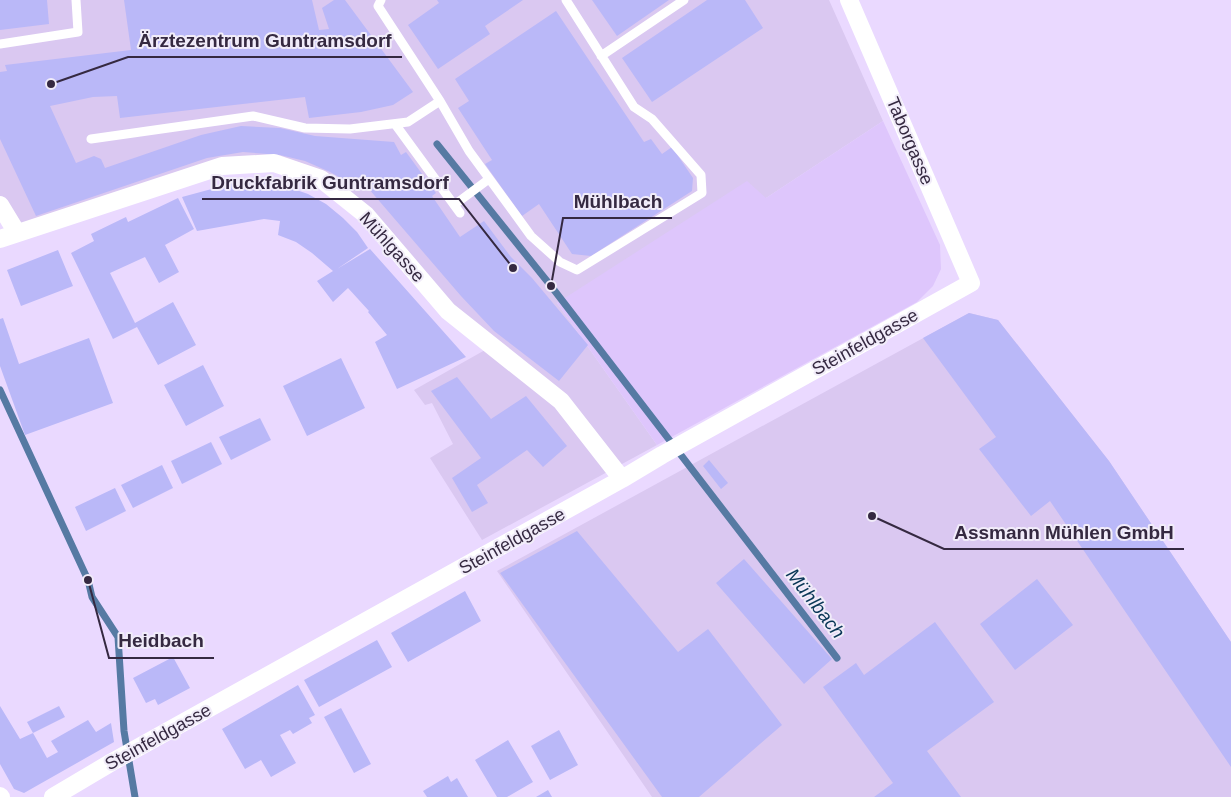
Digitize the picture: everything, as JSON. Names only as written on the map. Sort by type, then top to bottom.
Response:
[{"type":"street","name":"Taborgasse","points":[[849,0],[971,283]]},
{"type":"street","name":"Mühlgasse","points":[[0,239],[8,219],[222,166],[274,163],[321,179],[366,215],[448,311],[561,401],[622,480]]},
{"type":"street","name":"Steinfeldgasse","points":[[53,797],[112,762],[622,480],[662,455],[971,283]]},
{"type":"lane","points":[[0,44],[78,32],[76,0]]},
{"type":"lane","points":[[381,0],[378,6],[440,101],[486,182],[532,236],[560,262],[577,270],[702,192],[701,175],[652,119],[634,108],[566,0]]},
{"type":"lane","points":[[601,56],[684,0]]},
{"type":"lane","points":[[91,139],[253,116],[305,128],[350,129],[408,122],[440,101]]},
{"type":"lane","points":[[395,124],[460,213]]},
{"type":"lane","points":[[454,205],[486,182]]},
{"type":"shaded area","points":[[0,0],[829,0],[883,121],[766,198],[557,303],[657,445],[482,540],[430,458],[453,444],[432,403],[425,405],[414,390],[485,350],[321,179],[274,163],[222,166],[17,233],[0,205]]},
{"type":"shaded area","points":[[883,121],[940,245],[941,269],[933,286],[917,302],[657,445],[557,303],[747,181],[766,198]]},
{"type":"shaded area","points":[[969,313],[998,320],[1109,461],[1231,642],[1231,797],[652,797],[497,571]]},
{"type":"building","points":[[0,0],[47,0],[49,24],[0,30]]},
{"type":"building","points":[[124,0],[312,0],[319,30],[329,29],[322,8],[334,0],[345,0],[413,92],[393,105],[361,112],[309,118],[305,97],[120,118],[117,96],[93,97],[50,106],[76,163],[94,156],[101,159],[105,168],[201,135],[241,126],[280,128],[315,136],[394,142],[401,155],[406,152],[436,193],[432,196],[460,237],[484,221],[511,257],[532,278],[588,345],[559,381],[494,331],[461,296],[362,181],[355,186],[305,161],[280,155],[243,152],[207,158],[36,216],[0,139],[0,72],[7,71],[5,65],[131,50]]},
{"type":"building","points":[[437,0],[523,0],[485,26],[490,34],[438,69],[408,25],[439,3]]},
{"type":"building","points":[[592,0],[669,0],[617,36]]},
{"type":"building","points":[[707,0],[745,0],[763,28],[652,102],[622,58]]},
{"type":"building","points":[[556,11],[644,142],[651,139],[662,154],[672,147],[693,178],[692,191],[591,256],[572,254],[539,204],[522,216],[485,164],[492,160],[458,108],[469,101],[455,79]]},
{"type":"building","points":[[245,180],[276,183],[308,194],[326,204],[357,232],[368,248],[337,269],[370,249],[466,357],[397,389],[375,342],[387,335],[348,288],[333,302],[317,281],[333,271],[296,242],[278,235],[280,221],[264,219],[197,231],[182,197]]},
{"type":"building","points":[[178,198],[194,229],[165,245],[179,272],[159,283],[145,257],[110,273],[135,323],[173,302],[196,345],[158,365],[137,327],[113,339],[71,253],[94,241],[91,234],[126,217],[128,222]]},
{"type":"building","points":[[58,250],[73,286],[21,306],[7,270]]},
{"type":"building","points":[[969,313],[998,320],[1109,461],[1231,642],[1231,767],[1050,501],[1031,516],[979,449],[996,437],[923,338]]},
{"type":"building","points":[[3,318],[19,364],[89,338],[113,403],[25,435],[0,366],[0,319]]},
{"type":"building","points":[[341,358],[365,408],[307,436],[283,386]]},
{"type":"building","points":[[203,365],[224,406],[186,426],[164,385]]},
{"type":"building","points":[[457,377],[491,419],[526,396],[567,446],[543,467],[527,450],[477,485],[488,503],[472,512],[452,478],[481,458],[431,391]]},
{"type":"building","points":[[260,418],[271,440],[231,460],[219,437]]},
{"type":"building","points":[[211,442],[222,464],[182,484],[171,461]]},
{"type":"building","points":[[709,460],[728,483],[721,489],[703,466]]},
{"type":"building","points":[[162,465],[173,488],[133,508],[121,485]]},
{"type":"building","points":[[115,488],[126,511],[86,531],[75,507]]},
{"type":"building","points":[[577,531],[678,652],[708,629],[782,725],[699,797],[662,797],[500,573]]},
{"type":"building","points":[[744,559],[832,659],[804,684],[716,583]]},
{"type":"building","points":[[1037,579],[1073,625],[1015,670],[980,624]]},
{"type":"building","points":[[465,591],[481,621],[408,662],[391,633]]},
{"type":"building","points":[[935,622],[994,702],[927,751],[961,797],[874,797],[893,783],[823,687],[856,663],[864,675]]},
{"type":"building","points":[[377,640],[392,667],[319,707],[304,680]]},
{"type":"building","points":[[173,657],[190,688],[158,705],[155,699],[146,703],[133,678]]},
{"type":"building","points":[[298,685],[315,715],[309,718],[312,723],[293,734],[290,730],[280,735],[296,763],[271,777],[261,760],[245,769],[222,729]]},
{"type":"building","points":[[0,706],[20,739],[33,733],[47,758],[58,752],[51,741],[88,720],[96,732],[111,723],[114,742],[24,793],[14,789],[0,764]]},
{"type":"building","points":[[59,706],[65,717],[33,733],[27,722]]},
{"type":"building","points":[[341,708],[371,764],[354,773],[324,717]]},
{"type":"building","points":[[559,730],[578,765],[550,780],[531,746]]},
{"type":"building","points":[[508,740],[533,782],[507,797],[497,797],[475,760]]},
{"type":"building","points":[[448,776],[451,782],[457,778],[468,797],[427,797],[423,791]]},
{"type":"building","points":[[548,790],[552,797],[536,797]]},
{"type":"waterway","name":"Mühlbach","points":[[437,144],[551,286],[837,658]]},
{"type":"waterway","points":[[0,390],[88,580],[92,597],[118,637],[124,731],[135,797]]},
{"type":"place","name":"Ärztezentrum Guntramsdorf","points":[[51,84]]},
{"type":"place","name":"Druckfabrik Guntramsdorf","points":[[513,268]]},
{"type":"place","name":"Mühlbach","points":[[551,286]]},
{"type":"place","name":"Assmann Mühlen GmbH","points":[[872,516]]},
{"type":"place","name":"Heidbach","points":[[88,580]]}]
